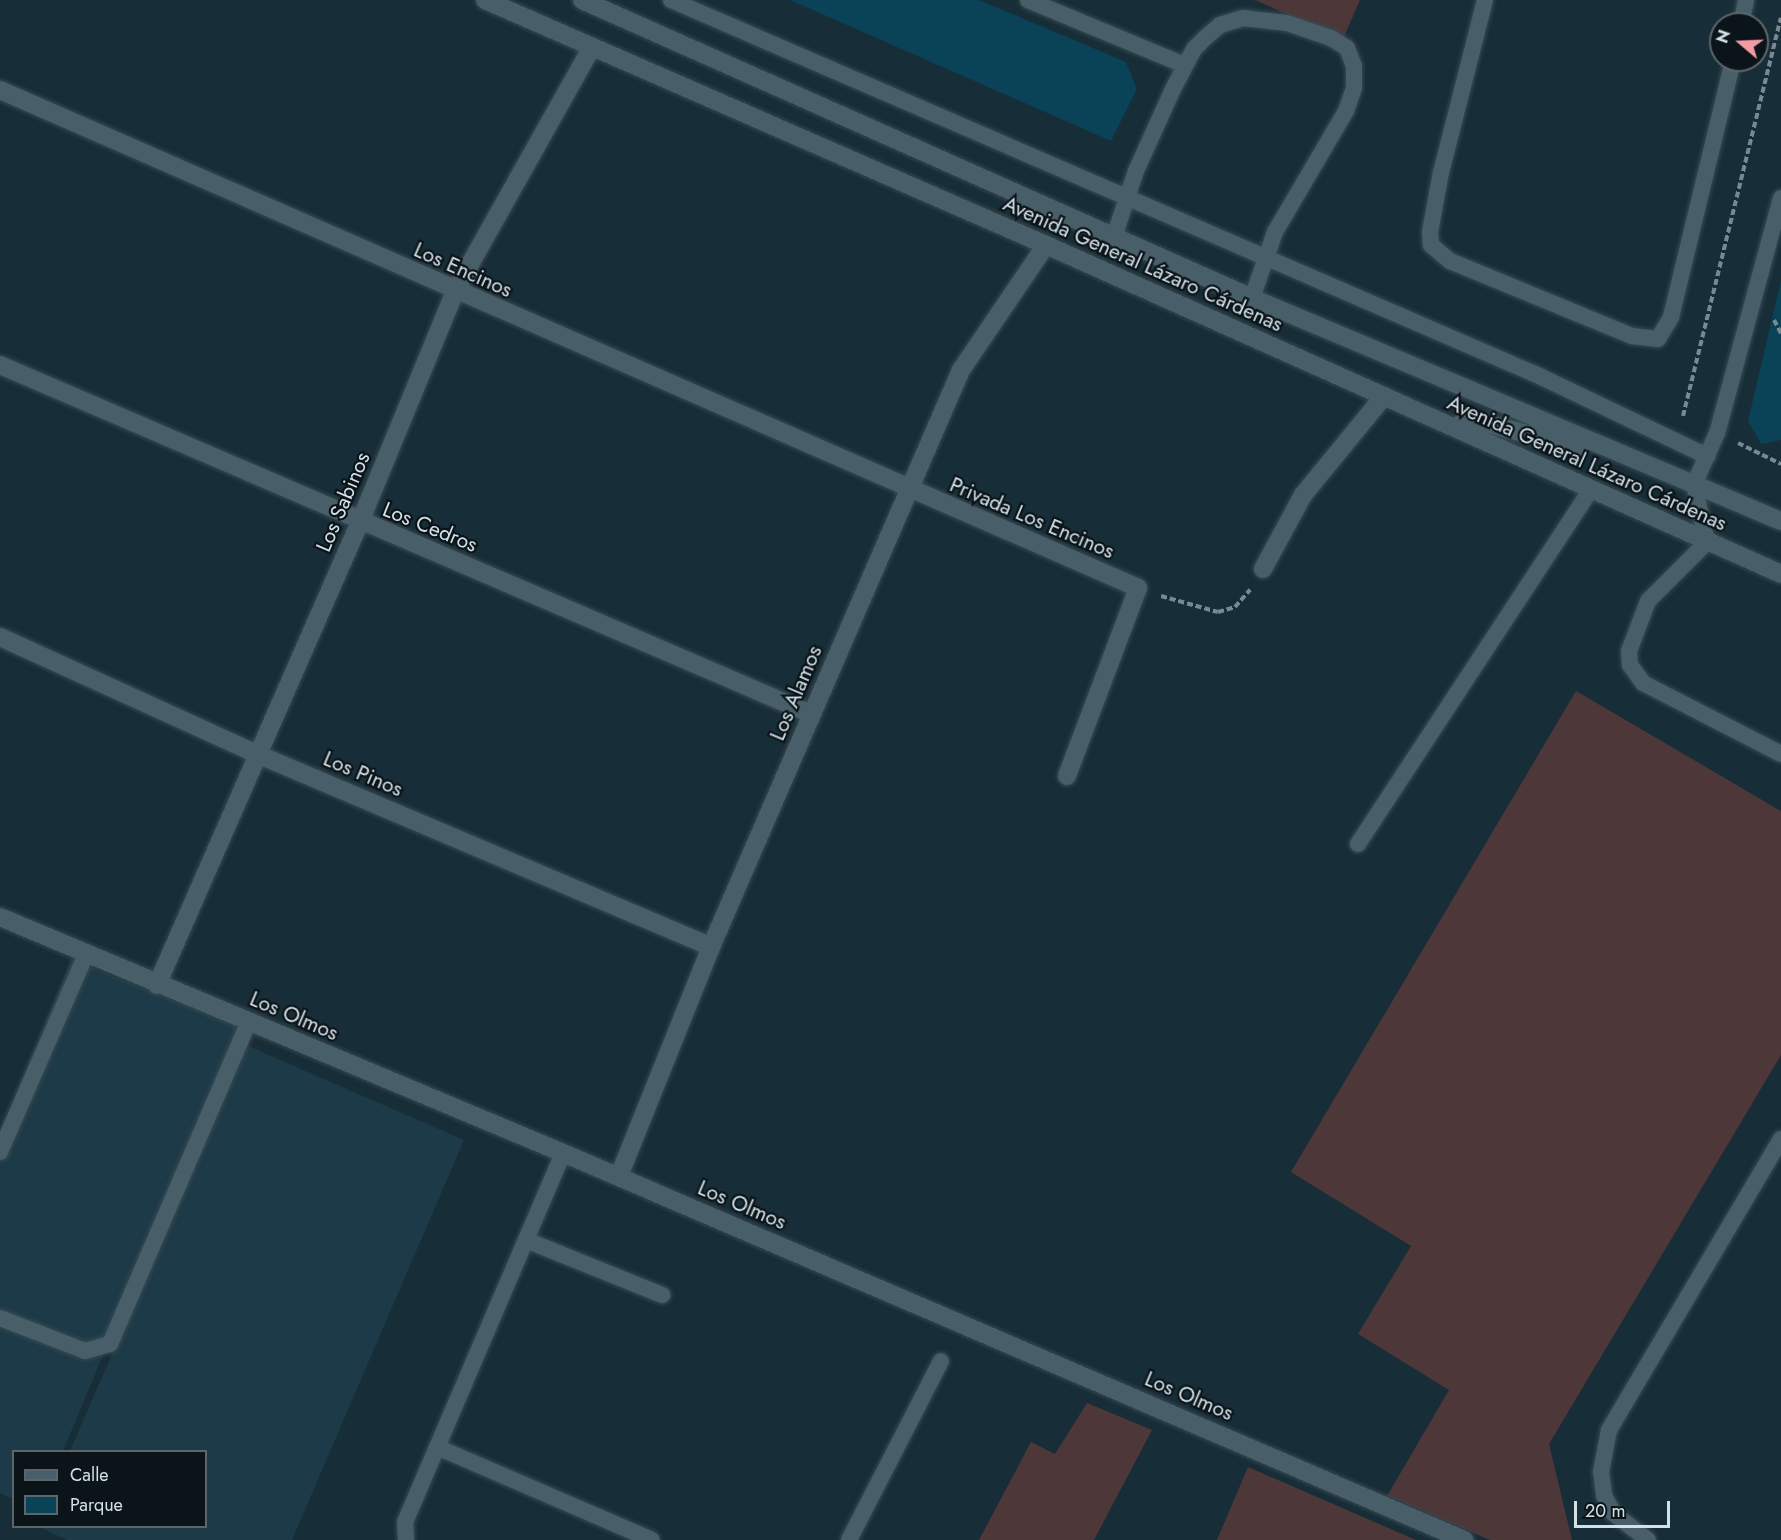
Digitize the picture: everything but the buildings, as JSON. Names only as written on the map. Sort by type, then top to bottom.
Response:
[{"type":"street","name":"Avenida General Lázaro Cárdenas","points":[[485,0],[1046,245],[1781,574]]},
{"type":"street","name":"Avenida General Lázaro Cárdenas","points":[[582,0],[1252,298],[1781,521]]},
{"type":"street","name":"Los Sabinos","points":[[158,985],[360,522],[455,291],[592,47]]},
{"type":"street","name":"Los Encinos","points":[[0,90],[909,490]]},
{"type":"street","name":"Los Alamos","points":[[619,1176],[711,947],[961,370],[1046,245]]},
{"type":"street","name":"Los Cedros","points":[[0,365],[360,522],[573,609],[811,714]]},
{"type":"street","points":[[1263,569],[1303,495],[1384,396]]},
{"type":"street","points":[[1477,437],[1455,427],[1467,420],[1480,422],[1616,453]]},
{"type":"street","name":"Privada Los Encinos","points":[[909,490],[1138,588]]},
{"type":"street","points":[[1066,776],[1138,588]]},
{"type":"street","name":"Los Pinos","points":[[0,637],[257,754],[711,947]]},
{"type":"street","name":"Los Olmos","points":[[0,917],[619,1176],[1464,1540]]},
{"type":"lane","points":[[671,0],[1535,374],[1707,456]]},
{"type":"lane","points":[[1028,0],[1184,65]]},
{"type":"lane","points":[[1485,0],[1441,172],[1430,232],[1431,245],[1438,254],[1474,272],[1647,340],[1658,339],[1671,317],[1730,72]]},
{"type":"lane","points":[[1114,237],[1127,196],[1184,65],[1194,49],[1220,25],[1243,18],[1287,23],[1347,48],[1354,66],[1354,88],[1346,111],[1275,232],[1252,298]]},
{"type":"lane","points":[[1781,198],[1718,433],[1694,485],[1707,542],[1648,601],[1631,641],[1630,665],[1643,683],[1781,754]]},
{"type":"lane","points":[[1358,844],[1591,489]]},
{"type":"lane","points":[[0,1152],[86,954]]},
{"type":"lane","points":[[0,1318],[85,1351],[99,1351],[110,1344],[249,1021]]},
{"type":"lane","points":[[1648,1540],[1613,1513],[1604,1495],[1601,1472],[1609,1430],[1781,1139]]},
{"type":"lane","points":[[406,1540],[405,1522],[563,1153]]},
{"type":"lane","points":[[526,1240],[662,1295]]},
{"type":"lane","points":[[849,1540],[941,1361]]},
{"type":"lane","points":[[437,1446],[652,1540]]},
{"type":"path","points":[[1682,416],[1736,210],[1781,18]]},
{"type":"path","points":[[1772,317],[1781,333]]},
{"type":"path","points":[[1138,588],[1196,609],[1218,612],[1235,606],[1263,569]]},
{"type":"shaded area","points":[[71,960],[241,1026],[63,1450],[12,1450],[12,1499],[0,1493],[0,1132]]},
{"type":"shaded area","points":[[246,1045],[464,1140],[292,1540],[67,1540],[42,1528],[207,1528],[207,1450],[70,1450]]},
{"type":"green space","points":[[790,0],[979,0],[1126,62],[1137,89],[1111,141]]},
{"type":"green space","points":[[1781,280],[1781,440],[1761,444],[1748,421]]}]
